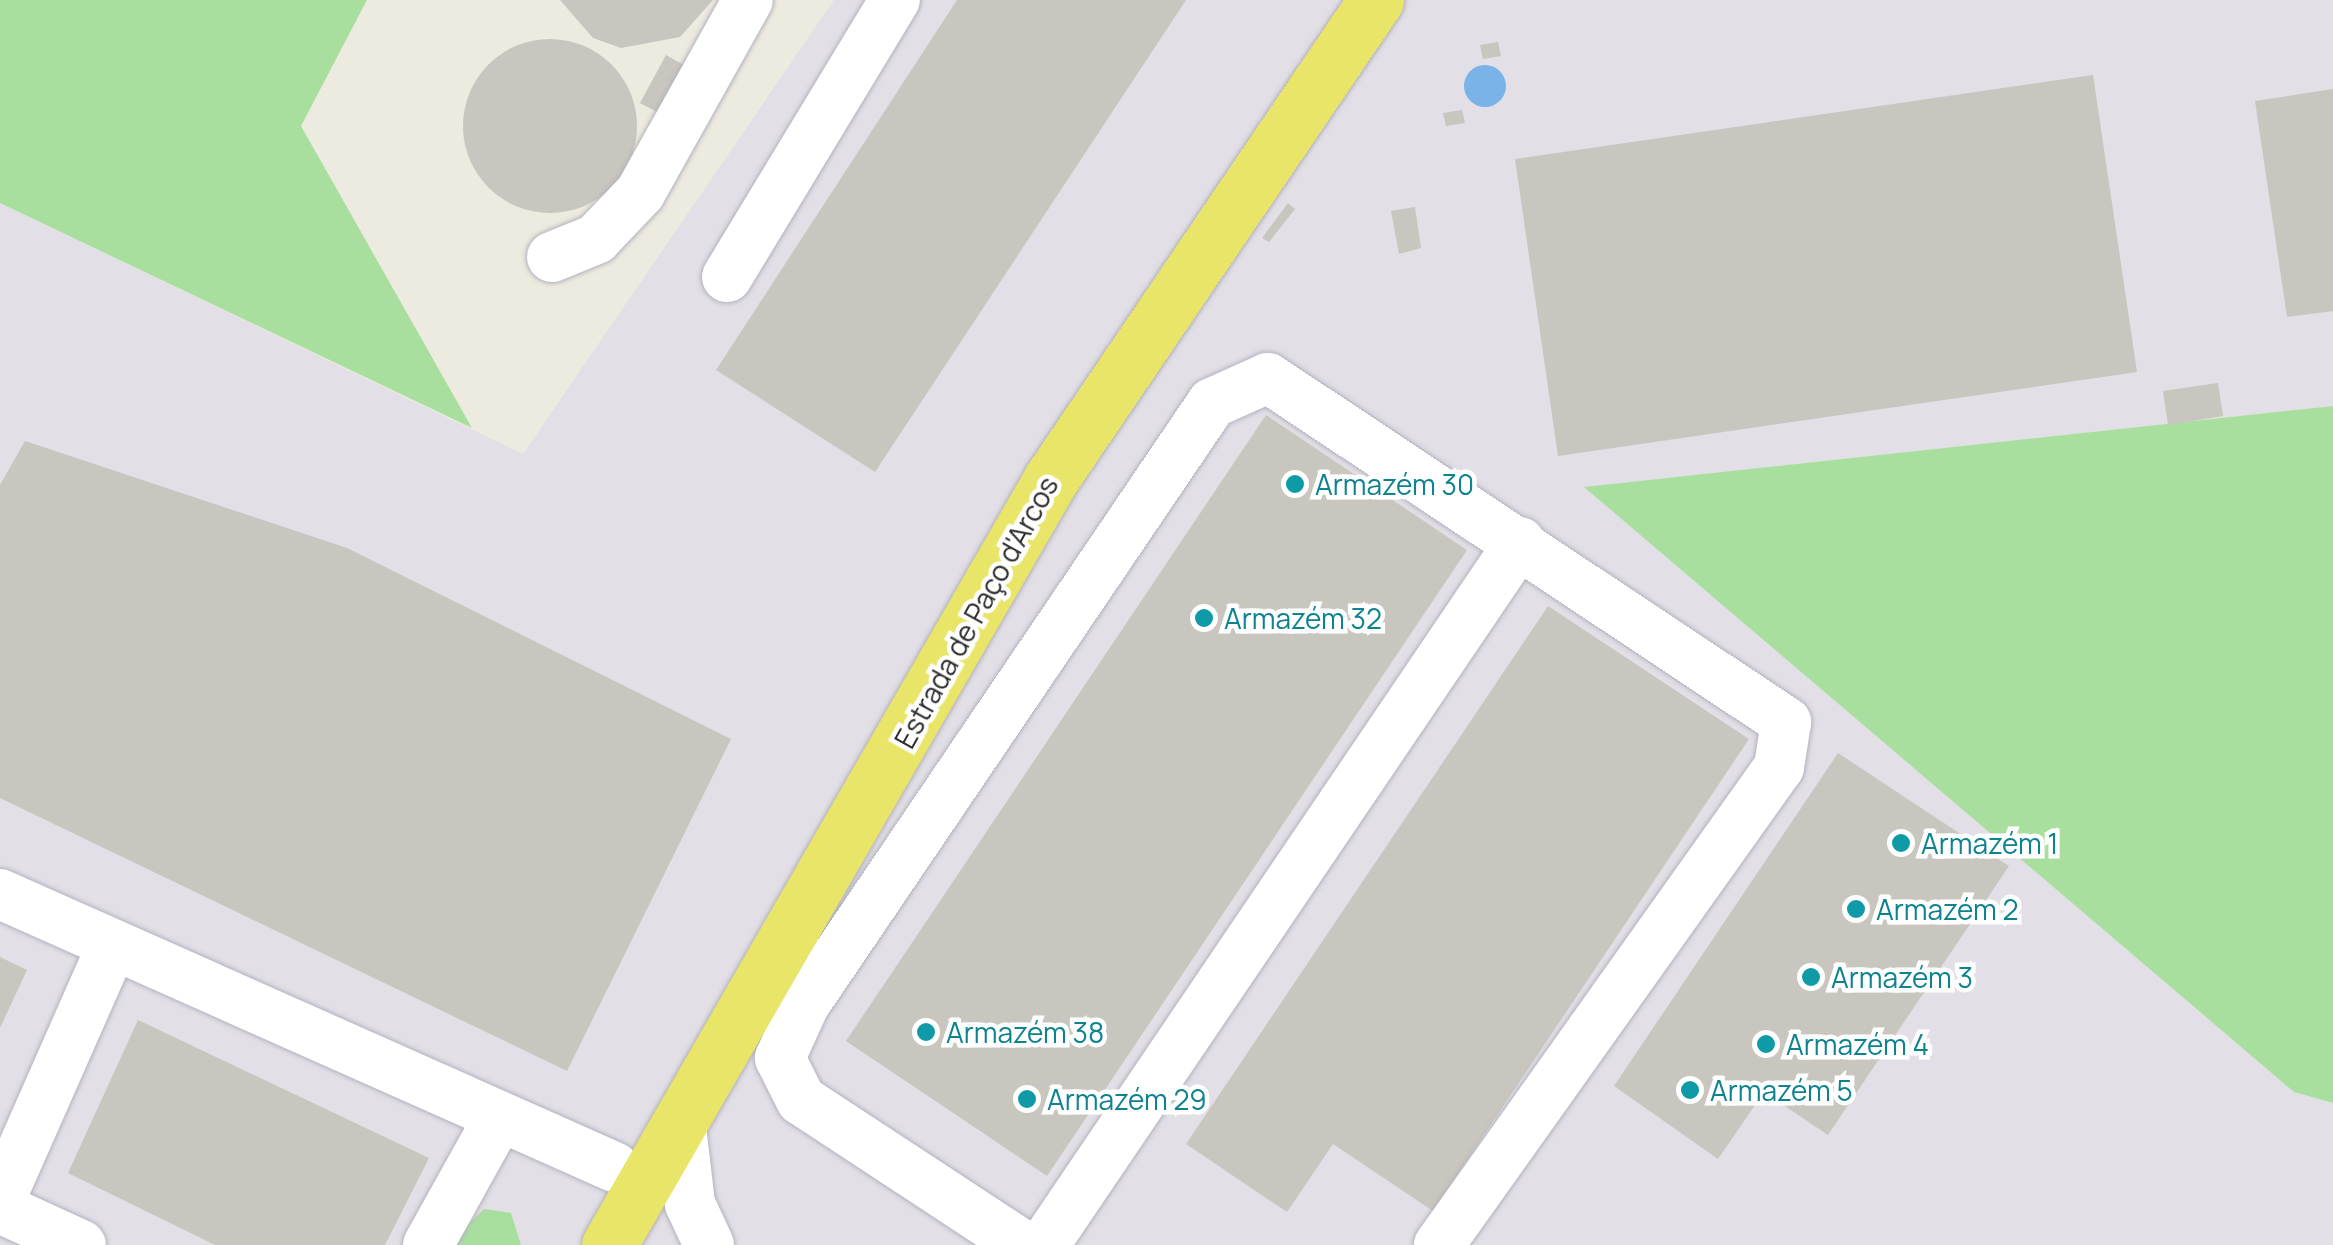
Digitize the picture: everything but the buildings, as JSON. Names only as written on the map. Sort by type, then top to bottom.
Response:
[{"type":"main road","name":"Estrada de Paço d'Arcos","points":[[570,1245],[614,1167],[702,1032],[1040,428],[1327,0]]},
{"type":"main road","name":"Estrada de Paço d'Arcos","points":[[609,1245],[682,1128],[1051,478],[1376,0]]},
{"type":"lane","points":[[552,256],[596,238],[640,193],[748,0]]},
{"type":"lane","points":[[727,278],[895,0]]},
{"type":"lane","points":[[1022,1245],[802,1100],[780,1058],[804,1006],[1212,403],[1248,380],[1288,384],[1520,542],[1763,700],[1786,722],[1779,767],[1439,1245]]},
{"type":"lane","points":[[1044,1245],[1520,542]]},
{"type":"lane","points":[[0,894],[498,1119],[614,1167]]},
{"type":"lane","points":[[0,1200],[112,946]]},
{"type":"lane","points":[[428,1245],[498,1119]]},
{"type":"lane","points":[[682,1128],[690,1204],[709,1245]]},
{"type":"lane","points":[[0,1208],[81,1245]]},
{"type":"shaded area","points":[[834,0],[2333,0],[2333,406],[1585,487],[2294,1092],[2333,1103],[2333,1245],[0,1245],[0,203],[523,454]]},
{"type":"green space","points":[[0,0],[367,0],[301,126],[472,428],[0,203]]},
{"type":"green space","points":[[2333,406],[2333,1103],[2294,1092],[1584,487]]},
{"type":"green space","points":[[484,1209],[511,1213],[521,1245],[447,1245]]},
{"type":"water","points":[[1485,65],[1500,71],[1506,86],[1500,101],[1485,107],[1470,101],[1464,86],[1470,71]]},
{"type":"place","name":"Armazém 30","points":[[1295,484]]},
{"type":"place","name":"Armazém 32","points":[[1204,618]]},
{"type":"place","name":"Armazém 1","points":[[1901,843]]},
{"type":"place","name":"Armazém 2","points":[[1856,909]]},
{"type":"place","name":"Armazém 3","points":[[1811,977]]},
{"type":"place","name":"Armazém 38","points":[[926,1032]]},
{"type":"place","name":"Armazém 4","points":[[1766,1044]]},
{"type":"place","name":"Armazém 5","points":[[1690,1090]]},
{"type":"place","name":"Armazém 29","points":[[1027,1099]]}]
